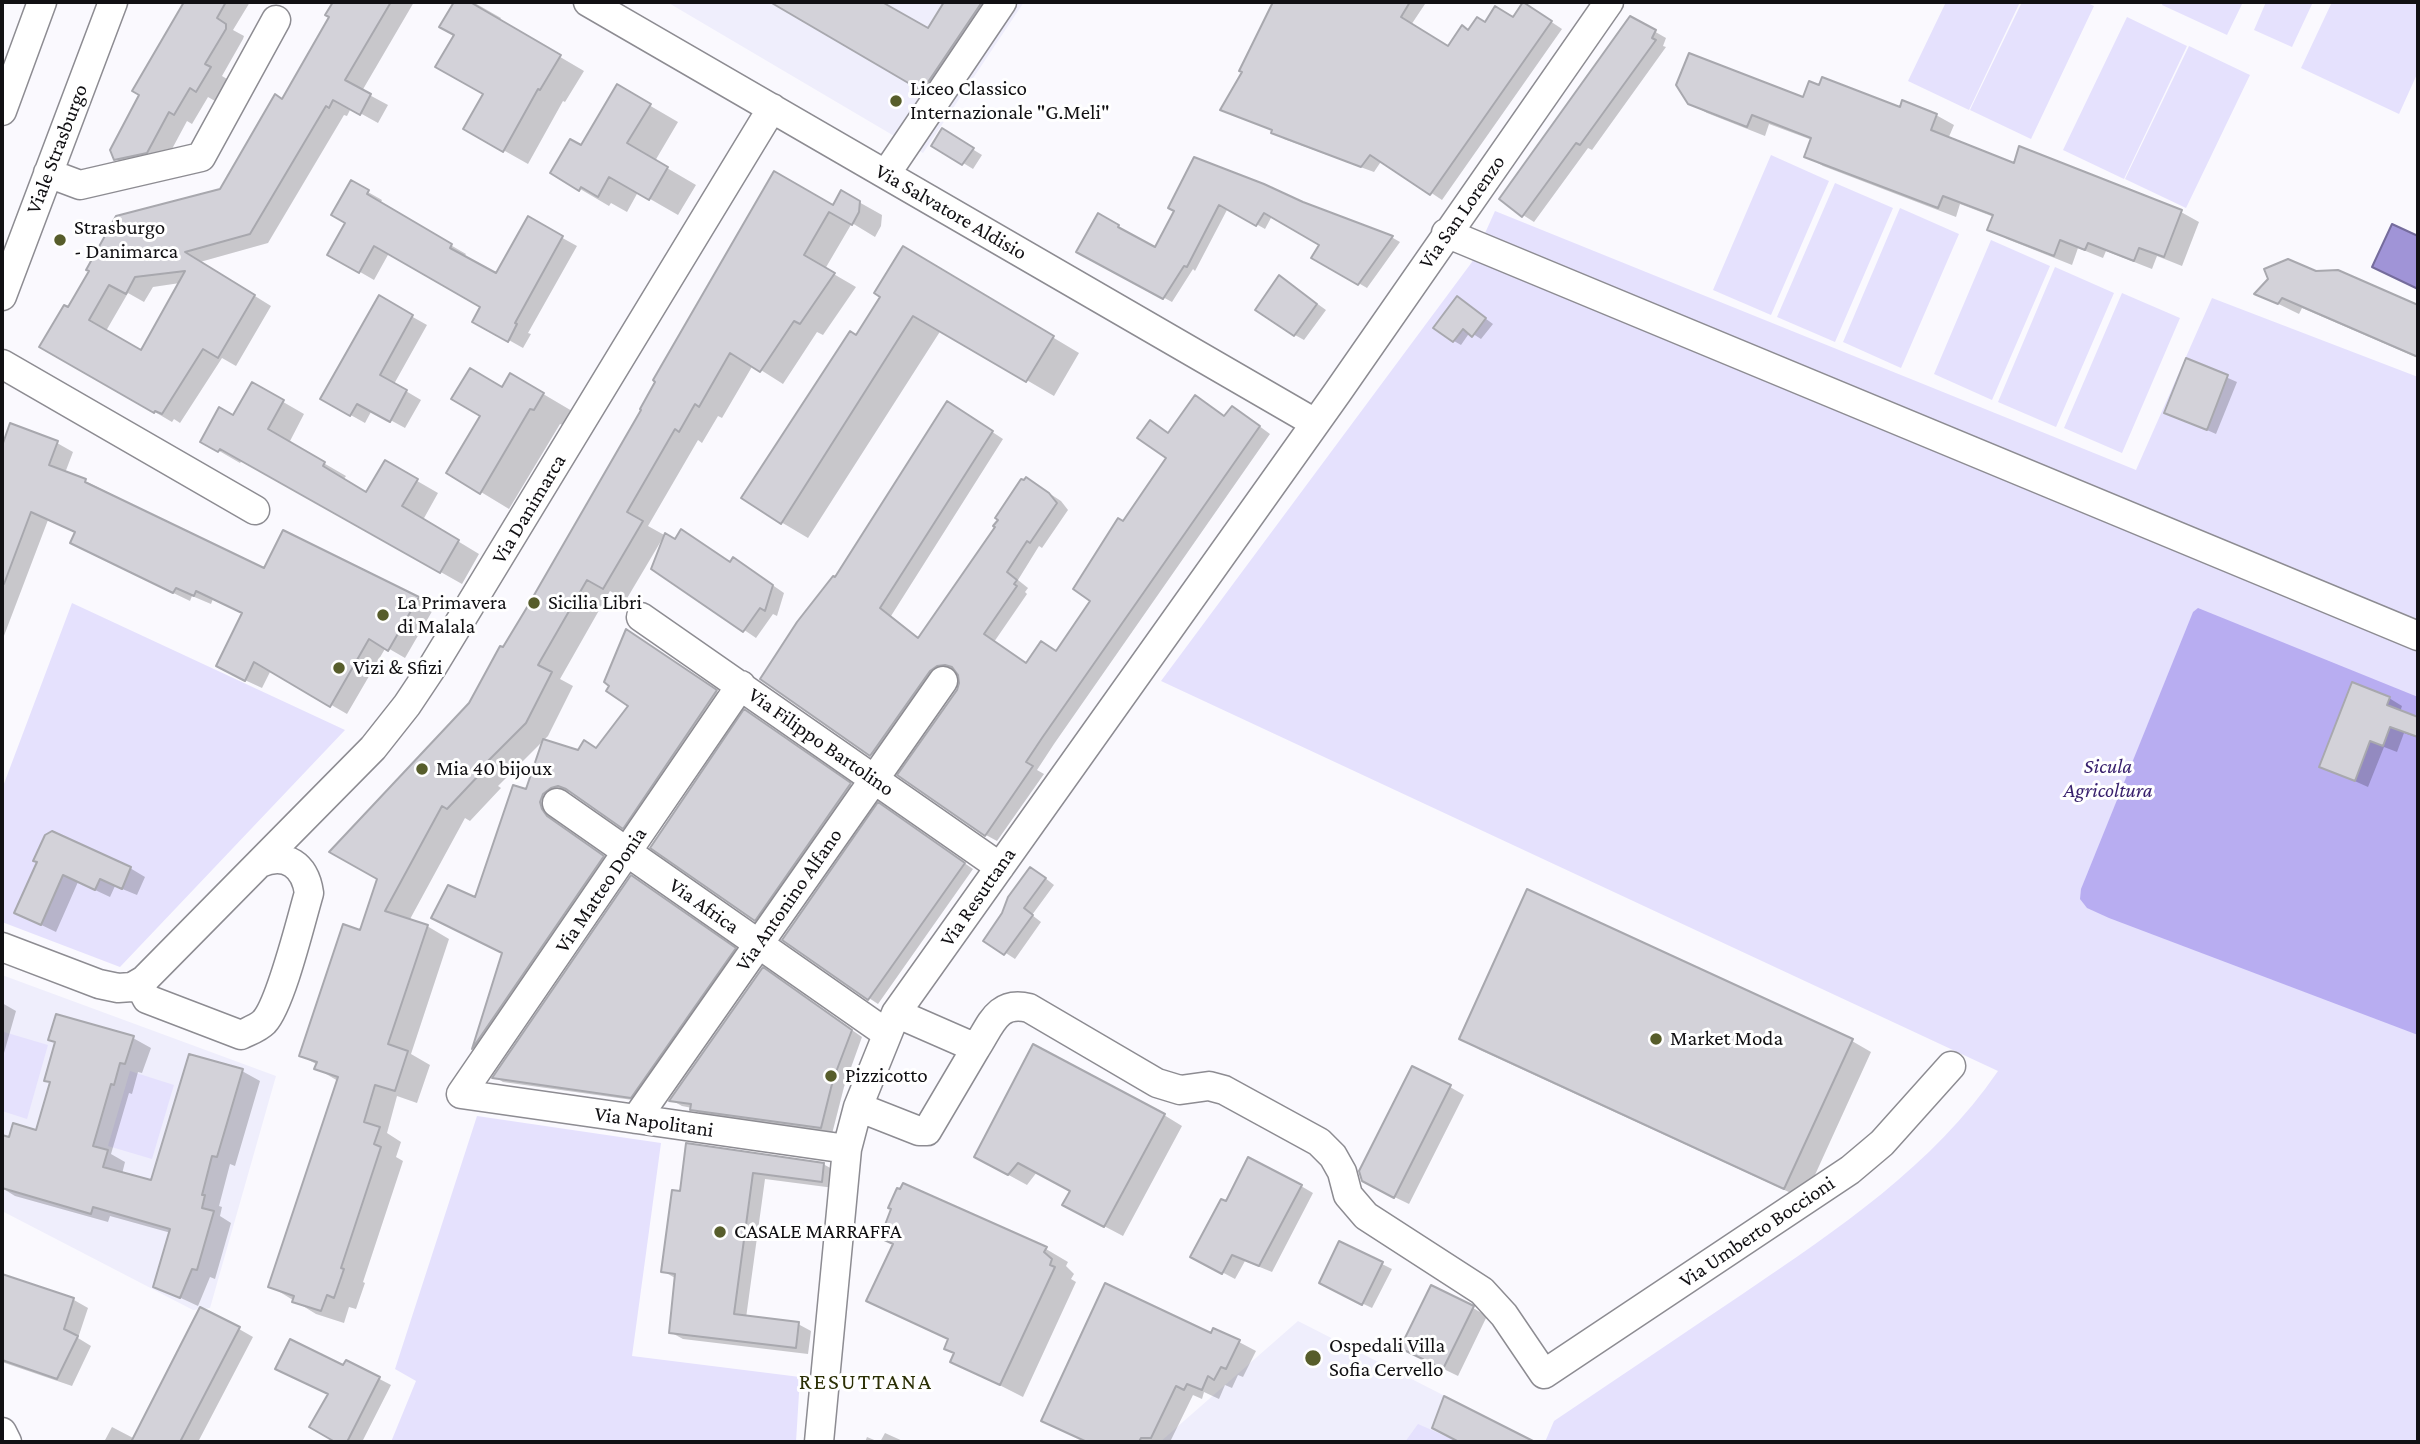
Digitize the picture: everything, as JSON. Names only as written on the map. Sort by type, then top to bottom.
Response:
[{"type":"street","points":[[2,111],[42,2]]},
{"type":"street","name":"Viale Strasburgo","points":[[2,296],[113,2]]},
{"type":"street","name":"Via Salvatore Aldisio","points":[[588,2],[1315,423]]},
{"type":"street","points":[[886,174],[1002,2]]},
{"type":"street","name":"Via San Lorenzo","points":[[1315,423],[1609,2]]},
{"type":"street","points":[[48,173],[80,185],[201,157],[276,20]]},
{"type":"street","name":"Via Danimarca","points":[[144,981],[373,748],[407,705],[433,667],[772,108]]},
{"type":"street","points":[[1446,233],[2418,636]]},
{"type":"street","points":[[2,364],[256,510]]},
{"type":"street","name":"Via Resuttana","points":[[819,1442],[847,1149],[858,1107],[891,1023],[1315,423]]},
{"type":"street","name":"Via Filippo Bartolino","points":[[641,617],[1000,867]]},
{"type":"street","name":"Via Antonino Alfano","points":[[636,1119],[943,681]]},
{"type":"street","name":"Via Matteo Donia","points":[[460,1094],[741,685]]},
{"type":"street","name":"Via Africa","points":[[557,803],[758,943],[891,1023],[976,1048]]},
{"type":"street","points":[[144,981],[141,988],[147,999],[241,1035],[265,1021],[273,1008],[309,893],[307,879],[297,867],[284,859],[273,858],[260,863]]},
{"type":"street","points":[[2,947],[99,984],[118,988],[132,987],[144,981]]},
{"type":"street","name":"Via Umberto Boccioni","points":[[976,1048],[998,1015],[1006,1007],[1015,1005],[1029,1009],[1157,1083],[1180,1090],[1209,1086],[1224,1090],[1319,1142],[1333,1156],[1342,1172],[1348,1195],[1366,1216],[1482,1291],[1504,1315],[1544,1374],[1850,1170],[1882,1143],[1951,1066]]},
{"type":"street","points":[[858,1107],[919,1132],[927,1131],[976,1048]]},
{"type":"street","name":"Via Napolitani","points":[[460,1094],[847,1149]]},
{"type":"street","points":[[2,1432],[7,1442]]},
{"type":"shaded area","name":"Liceo Classico Internazionale \"G.Meli\"","points":[[667,2],[1024,2],[923,153]]},
{"type":"shaded area","points":[[2392,224],[2418,236],[2418,289],[2372,267]]},
{"type":"shaded area","points":[[2198,608],[2418,697],[2418,1035],[2109,918],[2087,908],[2080,899],[2081,889],[2193,612]]},
{"type":"shaded area","points":[[2,975],[276,1076],[210,1308],[193,1310],[2,1211]]},
{"type":"shaded area","name":"Ospedali Villa Sofia Cervello","points":[[1298,1321],[1535,1442],[1160,1442]]},
{"type":"green space","points":[[1946,2],[2020,2],[1969,110],[1908,81]]},
{"type":"green space","points":[[2022,2],[2085,2],[2094,6],[2031,139],[1970,110]]},
{"type":"green space","points":[[2163,2],[2243,2],[2227,35],[2162,5]]},
{"type":"green space","points":[[2266,2],[2313,2],[2292,47],[2254,30]]},
{"type":"green space","points":[[2332,2],[2418,2],[2418,72],[2399,114],[2301,68]]},
{"type":"green space","points":[[2127,17],[2187,46],[2124,179],[2063,150]]},
{"type":"green space","points":[[2189,46],[2250,75],[2186,208],[2125,179]]},
{"type":"green space","points":[[1771,155],[1829,181],[1771,315],[1713,290]]},
{"type":"green space","points":[[1835,183],[1893,208],[1835,342],[1777,317]]},
{"type":"green space","points":[[1900,208],[1959,234],[1901,368],[1843,342]]},
{"type":"green space","name":"Sicula Agricoltura","points":[[1495,211],[2136,470],[2212,298],[2418,377],[2418,1442],[1545,1442],[1554,1421],[1779,1269],[1882,1194],[1944,1137],[1998,1071],[1161,681],[1472,262]]},
{"type":"green space","points":[[1991,240],[2050,266],[1992,400],[1934,374]]},
{"type":"green space","points":[[2055,267],[2114,293],[2056,427],[1998,402]]},
{"type":"green space","points":[[2122,293],[2180,318],[2122,453],[2064,428]]},
{"type":"green space","points":[[72,603],[345,730],[120,967],[2,922],[2,789]]},
{"type":"green space","points":[[4,1032],[48,1045],[27,1119],[2,1111]]},
{"type":"green space","points":[[130,1071],[174,1085],[152,1159],[108,1146]]},
{"type":"green space","points":[[477,1116],[661,1143],[632,1356],[800,1377],[796,1442],[391,1442],[416,1381],[395,1369]]},
{"type":"green space","points":[[1418,1424],[1459,1442],[1405,1442]]},
{"type":"building","points":[[184,2],[226,2],[217,18],[226,24],[226,29],[205,64],[211,67],[196,92],[190,88],[174,115],[169,112],[147,153],[114,160],[110,150],[139,95],[132,91]]},
{"type":"building","points":[[333,2],[391,2],[345,80],[371,94],[360,115],[333,100],[329,108],[326,106],[250,234],[185,252],[255,295],[218,358],[203,349],[162,414],[155,411],[154,413],[39,347],[64,305],[68,307],[116,216],[220,189],[275,94],[282,99],[329,17],[325,15]],"holes":[[[185,271],[141,350],[89,320],[109,285],[126,294],[135,277]]]},
{"type":"building","points":[[454,2],[470,2],[561,55],[540,90],[538,89],[503,152],[463,129],[483,94],[435,67],[454,35],[439,27]]},
{"type":"building","points":[[770,2],[882,2],[928,28],[944,2],[982,2],[922,91]]},
{"type":"building","points":[[1273,2],[1410,2],[1401,17],[1448,46],[1462,25],[1468,30],[1477,17],[1485,22],[1495,6],[1513,17],[1523,2],[1552,21],[1430,195],[1370,155],[1361,167],[1271,133],[1272,130],[1220,110],[1242,72],[1239,71]]},
{"type":"building","points":[[1630,16],[1656,30],[1652,38],[1656,40],[1580,145],[1576,143],[1522,217],[1499,199]]},
{"type":"building","points":[[1689,53],[1803,97],[1809,81],[1819,85],[1822,77],[1900,107],[1902,100],[1937,114],[1931,130],[2014,163],[2019,146],[2182,210],[2164,257],[2139,248],[2134,261],[2088,243],[2085,250],[2060,240],[2054,256],[1987,230],[1993,215],[1943,196],[1938,208],[1804,157],[1811,138],[1752,115],[1747,127],[1688,104],[1676,85]]},
{"type":"building","points":[[617,84],[651,104],[627,143],[668,167],[649,200],[609,177],[598,197],[581,187],[579,191],[550,173],[570,139],[581,145]]},
{"type":"building","points":[[942,128],[974,148],[962,165],[931,146]]},
{"type":"building","points":[[1194,157],[1393,236],[1358,285],[1311,258],[1319,245],[1264,213],[1256,226],[1219,205],[1187,267],[1184,266],[1163,299],[1076,252],[1098,213],[1155,247],[1174,211],[1168,208]]},
{"type":"building","points":[[774,171],[833,205],[841,190],[860,201],[859,212],[852,225],[829,212],[804,255],[835,273],[800,324],[794,321],[760,372],[730,353],[699,407],[695,404],[679,432],[675,429],[627,512],[643,521],[603,589],[587,580],[538,665],[552,672],[526,723],[476,773],[480,774],[447,809],[442,806],[385,911],[428,925],[388,1044],[408,1051],[395,1091],[375,1085],[364,1122],[380,1127],[374,1144],[381,1147],[341,1268],[344,1269],[334,1298],[327,1295],[321,1311],[292,1302],[294,1296],[268,1287],[338,1077],[314,1069],[317,1062],[299,1056],[343,924],[360,930],[377,879],[329,852],[469,703],[500,646],[503,647],[526,609],[641,410],[655,382],[653,380]]},
{"type":"building","points":[[351,180],[369,190],[367,194],[452,244],[450,248],[496,273],[528,216],[563,236],[515,323],[517,324],[508,342],[472,322],[480,307],[374,246],[359,273],[327,255],[345,223],[331,215]]},
{"type":"building","points":[[903,246],[1054,336],[1026,382],[913,316],[781,524],[741,498],[850,331],[856,335],[880,297],[874,293]]},
{"type":"building","points":[[2288,259],[2316,271],[2338,270],[2418,305],[2418,357],[2282,298],[2278,304],[2254,294],[2268,279],[2264,269]]},
{"type":"building","points":[[1279,275],[1317,304],[1294,336],[1255,310]]},
{"type":"building","points":[[379,295],[413,315],[380,375],[407,390],[390,422],[357,404],[350,416],[320,399]]},
{"type":"building","points":[[1457,296],[1486,318],[1472,337],[1463,329],[1453,342],[1433,328]]},
{"type":"building","points":[[2186,358],[2228,375],[2207,430],[2164,413]]},
{"type":"building","points":[[470,368],[502,387],[510,373],[544,393],[534,410],[530,409],[480,494],[446,473],[480,416],[451,399]]},
{"type":"building","points":[[252,382],[284,400],[268,429],[325,462],[323,466],[366,492],[385,460],[418,479],[402,506],[459,540],[440,573],[220,449],[218,452],[200,442],[219,407],[233,415]]},
{"type":"building","points":[[1195,395],[1224,416],[1232,406],[1260,426],[1042,738],[1026,762],[1033,766],[985,836],[897,775],[957,690],[958,675],[952,667],[937,666],[930,671],[870,756],[760,679],[797,622],[833,576],[835,577],[947,401],[993,431],[880,608],[918,638],[995,527],[993,526],[998,520],[995,518],[1021,479],[1026,477],[1049,493],[1057,503],[1007,572],[1017,580],[1014,584],[1017,586],[984,634],[1026,663],[1041,641],[1056,651],[1090,601],[1073,589],[1118,518],[1123,521],[1166,458],[1137,438],[1150,420],[1168,433]]},
{"type":"building","points":[[10,423],[58,441],[49,465],[86,479],[85,482],[264,568],[283,530],[419,597],[388,651],[369,639],[330,707],[254,662],[245,681],[216,666],[242,613],[196,591],[194,596],[176,588],[173,593],[70,543],[75,532],[31,512],[2,584],[2,446]]},
{"type":"building","points":[[681,529],[730,562],[733,557],[773,585],[765,611],[760,608],[743,632],[651,569],[665,533],[675,539]]},
{"type":"building","points":[[626,629],[717,690],[623,829],[566,789],[558,786],[543,794],[540,802],[547,816],[604,856],[472,1049],[502,953],[431,918],[448,885],[475,897],[513,785],[526,789],[543,739],[578,750],[584,740],[596,748],[628,706],[606,691],[609,686],[604,682]]},
{"type":"building","points":[[2352,682],[2390,697],[2387,705],[2418,717],[2418,737],[2390,727],[2383,746],[2370,741],[2355,781],[2319,767]]},
{"type":"building","points":[[744,709],[851,783],[755,921],[650,848]]},
{"type":"building","points":[[878,802],[965,863],[868,1000],[782,940]]},
{"type":"building","points":[[52,831],[131,867],[122,889],[100,879],[95,890],[63,875],[41,925],[14,913],[37,862],[33,861],[45,835]]},
{"type":"building","points":[[1030,867],[1046,878],[1024,908],[1033,915],[1004,955],[983,941],[1002,913],[1008,897]]},
{"type":"building","points":[[631,875],[736,948],[631,1098],[492,1078]]},
{"type":"building","name":"Market Moda","points":[[1527,889],[1853,1039],[1784,1189],[1459,1039]]},
{"type":"building","points":[[763,967],[852,1030],[833,1080],[821,1128],[690,1110],[691,1104],[669,1101]]},
{"type":"building","points":[[56,1014],[134,1036],[125,1064],[120,1063],[114,1085],[111,1084],[93,1146],[108,1150],[103,1167],[151,1180],[189,1054],[243,1069],[217,1157],[212,1156],[202,1195],[205,1195],[202,1208],[214,1211],[197,1270],[192,1269],[180,1298],[153,1287],[170,1229],[93,1207],[91,1214],[2,1188],[2,1135],[9,1137],[13,1123],[36,1130],[50,1082],[44,1081],[55,1042],[48,1040]]},
{"type":"building","points":[[1033,1044],[1165,1114],[1104,1227],[1062,1205],[1070,1191],[1018,1163],[1008,1175],[974,1157]]},
{"type":"building","points":[[1412,1066],[1451,1085],[1394,1198],[1362,1181],[1359,1171]]},
{"type":"building","points":[[686,1143],[824,1163],[822,1182],[753,1173],[734,1314],[799,1322],[796,1348],[669,1333],[675,1274],[661,1272],[672,1190],[680,1191]]},
{"type":"building","points":[[1248,1157],[1302,1185],[1259,1266],[1232,1255],[1222,1274],[1190,1257],[1221,1199],[1226,1201]]},
{"type":"building","points":[[903,1183],[1047,1247],[1044,1252],[1052,1259],[1050,1265],[1055,1267],[1000,1385],[950,1362],[954,1353],[944,1349],[948,1339],[866,1301],[893,1244],[880,1238],[891,1209],[888,1208],[897,1188],[900,1189]]},
{"type":"building","points":[[1339,1241],[1383,1262],[1362,1305],[1319,1283]]},
{"type":"building","points":[[2,1274],[74,1298],[64,1329],[78,1336],[57,1379],[2,1360]]},
{"type":"building","points":[[1105,1283],[1211,1333],[1213,1328],[1240,1340],[1226,1369],[1221,1367],[1214,1380],[1208,1376],[1202,1390],[1187,1384],[1184,1390],[1176,1386],[1151,1438],[1141,1438],[1139,1442],[1087,1442],[1041,1421]]},
{"type":"building","points":[[1431,1285],[1474,1306],[1443,1369],[1400,1348]]},
{"type":"building","points":[[200,1307],[240,1327],[180,1442],[131,1442]]},
{"type":"building","points":[[290,1339],[343,1365],[346,1360],[380,1377],[347,1442],[335,1442],[309,1427],[328,1394],[275,1369]]},
{"type":"building","points":[[1444,1396],[1535,1442],[1459,1442],[1432,1428]]},
{"type":"place","name":"Liceo Classico Internazionale \"G.Meli\"","points":[[896,101]]},
{"type":"place","name":"Strasburgo - Danimarca","points":[[60,240]]},
{"type":"place","name":"Sicilia Libri","points":[[534,603]]},
{"type":"place","name":"La Primavera di Malala","points":[[383,615]]},
{"type":"place","name":"Vizi & Sfizi","points":[[339,668]]},
{"type":"place","name":"Mia 40 bijoux","points":[[422,769]]},
{"type":"place","name":"Market Moda","points":[[1656,1039]]},
{"type":"place","name":"Pizzicotto","points":[[831,1076]]},
{"type":"place","name":"CASALE MARRAFFA","points":[[720,1232]]},
{"type":"place","name":"Ospedali Villa Sofia Cervello","points":[[1313,1358]]},
{"type":"district","name":"RESUTTANA","points":[[866,1382]]}]
